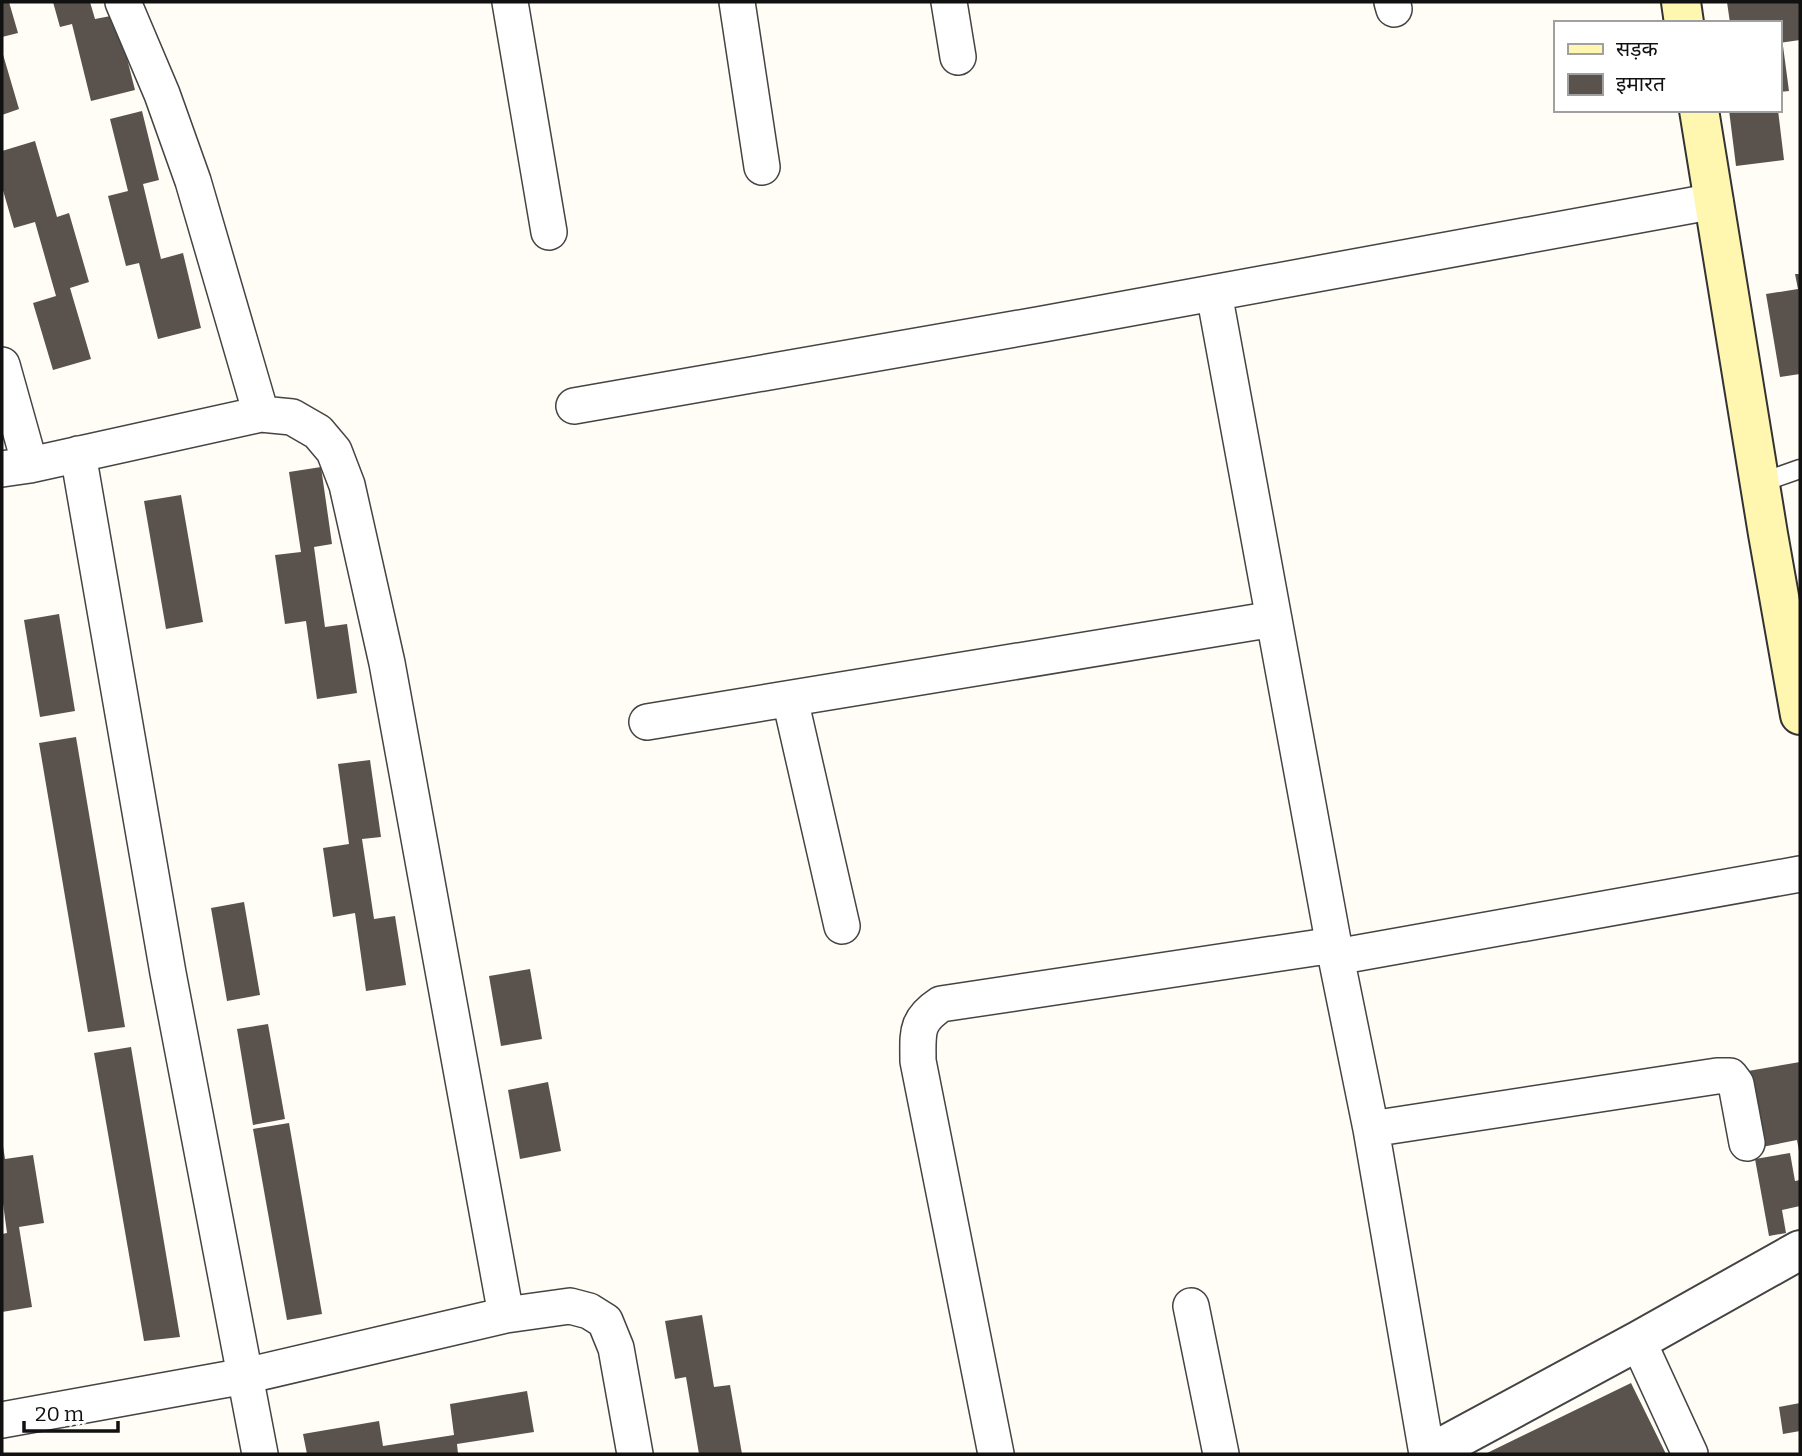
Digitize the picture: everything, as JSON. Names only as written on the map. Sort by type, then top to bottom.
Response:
[{"type":"main road","points":[[1681,2],[1685,21]]},
{"type":"main road","points":[[1699,112],[1800,715]]},
{"type":"street","points":[[122,2],[162,94],[192,181],[261,414]]},
{"type":"street","points":[[510,2],[549,232]]},
{"type":"street","points":[[737,2],[762,167]]},
{"type":"street","points":[[949,2],[958,57]]},
{"type":"street","points":[[574,406],[1715,201]]},
{"type":"street","points":[[1214,293],[1335,951],[1371,1129],[1428,1454],[1639,1341],[1800,1250]]},
{"type":"street","points":[[2,365],[16,467],[261,414],[292,417],[318,432],[334,451],[346,485],[387,663],[506,1315]]},
{"type":"street","points":[[78,454],[167,973],[260,1454]]},
{"type":"street","points":[[648,722],[1274,619]]},
{"type":"street","points":[[790,699],[842,926]]},
{"type":"street","points":[[996,1454],[918,1061],[918,1030],[928,1013],[941,1004],[1335,951],[1800,874]]},
{"type":"street","points":[[1371,1129],[1730,1076],[1736,1084],[1747,1143]]},
{"type":"street","points":[[2,1420],[245,1376],[506,1315],[570,1306],[589,1311],[605,1321],[616,1348],[635,1454]]},
{"type":"street","points":[[1191,1306],[1221,1454]]},
{"type":"street","points":[[1639,1341],[1690,1454]]},
{"type":"lane","points":[[1760,483],[1800,469]]},
{"type":"building","points":[[2,2],[9,2],[18,33],[2,37]]},
{"type":"building","points":[[53,2],[90,2],[95,19],[116,15],[135,90],[91,101],[72,24],[60,27]]},
{"type":"building","points":[[1727,2],[1800,2],[1800,40],[1781,43],[1781,21],[1730,21]]},
{"type":"building","points":[[1781,46],[1789,91],[1781,92]]},
{"type":"building","points":[[2,51],[19,109],[2,115]]},
{"type":"building","points":[[142,111],[159,180],[143,184],[161,259],[183,253],[201,328],[158,339],[139,263],[126,266],[108,196],[128,191],[110,119]]},
{"type":"building","points":[[1729,112],[1778,112],[1784,160],[1736,166]]},
{"type":"building","points":[[35,141],[57,217],[69,213],[89,282],[70,288],[91,359],[53,370],[33,303],[56,296],[35,222],[14,228],[2,187],[2,151]]},
{"type":"building","points":[[1795,274],[1800,274],[1800,374],[1780,377],[1766,294],[1798,289]]},
{"type":"building","points":[[321,467],[332,544],[314,547],[325,627],[347,624],[357,693],[317,699],[306,621],[285,624],[275,555],[301,552],[289,472]]},
{"type":"building","points":[[181,495],[203,622],[166,629],[144,501]]},
{"type":"building","points":[[59,614],[75,711],[40,717],[24,620]]},
{"type":"building","points":[[76,737],[125,1027],[88,1032],[39,743]]},
{"type":"building","points":[[370,760],[381,837],[362,839],[374,919],[395,916],[406,985],[366,991],[355,913],[333,917],[323,848],[349,844],[338,764]]},
{"type":"building","points":[[244,902],[260,995],[227,1001],[211,908]]},
{"type":"building","points":[[530,969],[542,1039],[501,1046],[489,976]]},
{"type":"building","points":[[268,1024],[285,1119],[253,1125],[237,1029]]},
{"type":"building","points":[[131,1047],[180,1337],[144,1341],[94,1053]]},
{"type":"building","points":[[1800,1062],[1800,1150],[1797,1140],[1762,1147],[1748,1071]]},
{"type":"building","points":[[548,1082],[561,1151],[520,1159],[508,1090]]},
{"type":"building","points":[[289,1123],[322,1314],[287,1320],[253,1129]]},
{"type":"building","points":[[2,1146],[5,1159],[33,1155],[44,1223],[19,1227],[32,1307],[2,1312],[2,1234],[7,1233],[2,1196]]},
{"type":"building","points":[[1790,1153],[1795,1181],[1800,1180],[1800,1206],[1782,1210],[1786,1233],[1769,1236],[1755,1159]]},
{"type":"building","points":[[702,1315],[714,1387],[730,1385],[742,1454],[699,1454],[686,1377],[675,1379],[665,1321]]},
{"type":"building","points":[[1631,1383],[1666,1454],[1485,1454]]},
{"type":"building","points":[[527,1391],[534,1432],[457,1444],[458,1454],[307,1454],[303,1434],[379,1421],[383,1446],[454,1435],[450,1404]]},
{"type":"building","points":[[1800,1403],[1800,1431],[1783,1434],[1779,1407]]}]
